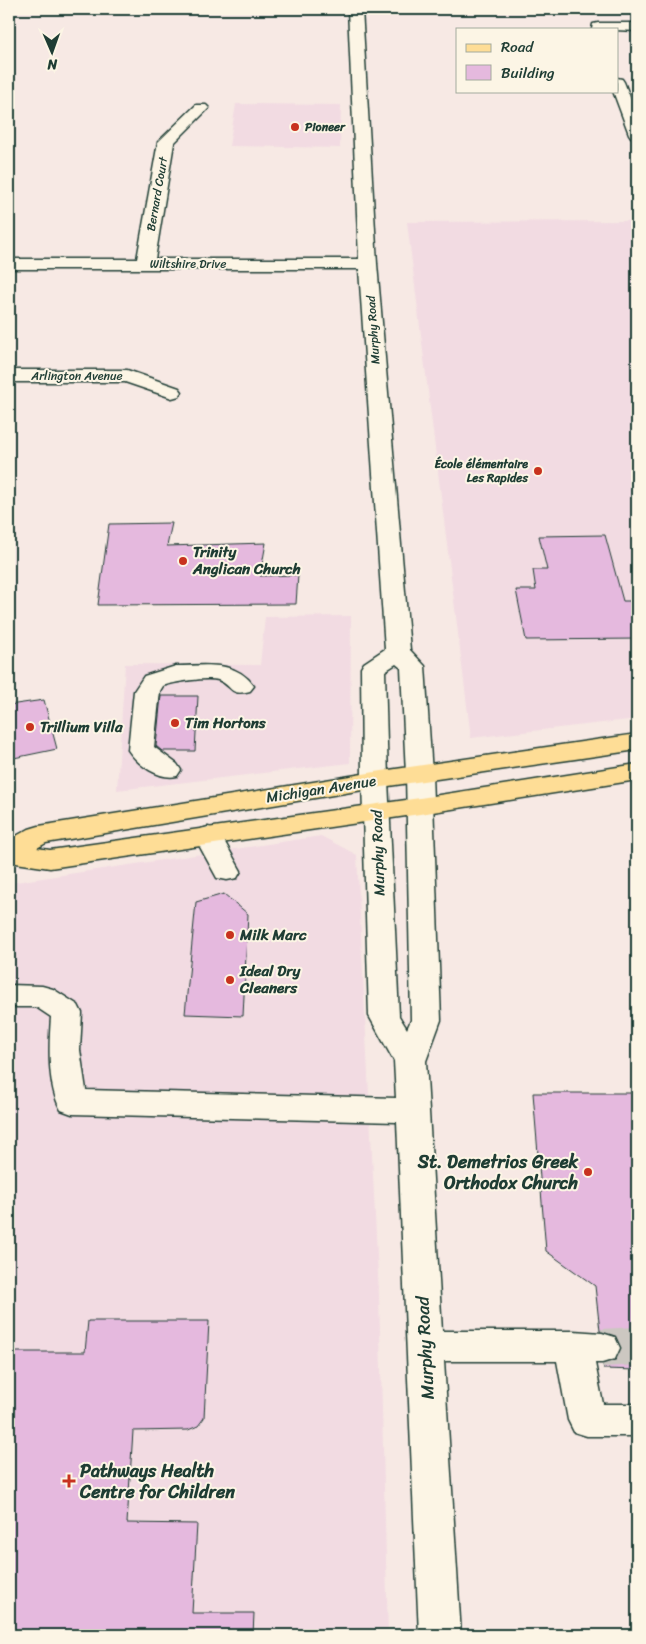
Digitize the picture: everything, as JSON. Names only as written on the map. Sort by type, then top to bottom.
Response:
[{"type":"main road","name":"Michigan Avenue","points":[[9,853],[39,835],[374,780],[637,742]]},
{"type":"main road","name":"Michigan Avenue","points":[[9,853],[50,859],[420,806],[637,772]]},
{"type":"street","name":"Murphy Road","points":[[354,9],[368,264],[398,652],[413,666],[419,774],[426,1020],[410,1061],[440,1635]]},
{"type":"street","points":[[597,25],[637,28]]},
{"type":"street","points":[[618,85],[637,134]]},
{"type":"street","name":"Bernard Court","points":[[145,264],[166,142],[201,108]]},
{"type":"street","name":"Wiltshire Drive","points":[[9,264],[368,264]]},
{"type":"street","name":"Arlington Avenue","points":[[9,376],[127,376],[172,392]]},
{"type":"street","name":"Murphy Road","points":[[398,652],[373,668],[374,780],[377,812],[384,1016],[410,1061]]},
{"type":"street","points":[[168,770],[141,750],[147,691],[153,681],[176,673],[224,673],[241,686]]},
{"type":"street","points":[[208,836],[227,870]]},
{"type":"street","points":[[9,996],[42,997],[67,1013],[64,1050],[72,1102],[413,1110]]},
{"type":"street","points":[[425,1346],[587,1347],[588,1420],[637,1420]]},
{"type":"shaded area","points":[[236,104],[341,105],[340,148],[229,146]]},
{"type":"shaded area","name":"École élémentaire Les Rapides","points":[[637,221],[637,719],[471,738],[407,222]]},
{"type":"shaded area","points":[[351,616],[350,763],[117,790],[125,664],[260,665],[265,617]]},
{"type":"shaded area","points":[[321,836],[357,855],[379,1295],[388,1635],[9,1635],[9,883]]},
{"type":"building","name":"Trinity Anglican Church","points":[[172,523],[167,546],[266,543],[260,576],[298,575],[296,604],[98,605],[109,524]]},
{"type":"building","points":[[605,535],[623,601],[637,601],[637,639],[526,640],[516,590],[536,590],[533,570],[547,570],[539,536]]},
{"type":"building","name":"Tim Hortons","points":[[161,696],[198,696],[195,751],[162,751],[156,746]]},
{"type":"building","name":"Trillium Villa","points":[[44,700],[57,749],[9,759],[9,705]]},
{"type":"building","points":[[224,894],[248,914],[243,1016],[185,1014],[196,902]]},
{"type":"building","name":"St. Demetrios Greek Orthodox Church","points":[[533,1093],[637,1093],[637,1370],[604,1369],[603,1365],[617,1360],[622,1347],[616,1335],[600,1331],[595,1286],[546,1251]]},
{"type":"building","name":"Pathways Health Centre for Children","points":[[88,1321],[209,1321],[204,1418],[198,1426],[188,1430],[133,1431],[127,1523],[197,1524],[192,1613],[254,1613],[253,1635],[9,1635],[9,1352],[85,1352]]},
{"type":"tunnel","points":[[602,1348],[637,1346]]},
{"type":"place","name":"Pioneer","points":[[295,127]]},
{"type":"place","name":"École élémentaire Les Rapides","points":[[538,471]]},
{"type":"place","name":"Trinity Anglican Church","points":[[183,561]]},
{"type":"place","name":"Tim Hortons","points":[[175,723]]},
{"type":"place","name":"Trillium Villa","points":[[30,727]]},
{"type":"place","name":"Milk Marc","points":[[230,935]]},
{"type":"place","name":"Ideal Dry Cleaners","points":[[230,980]]},
{"type":"place","name":"St. Demetrios Greek Orthodox Church","points":[[588,1172]]},
{"type":"place","name":"Pathways Health Centre for Children","points":[[69,1481]]}]
